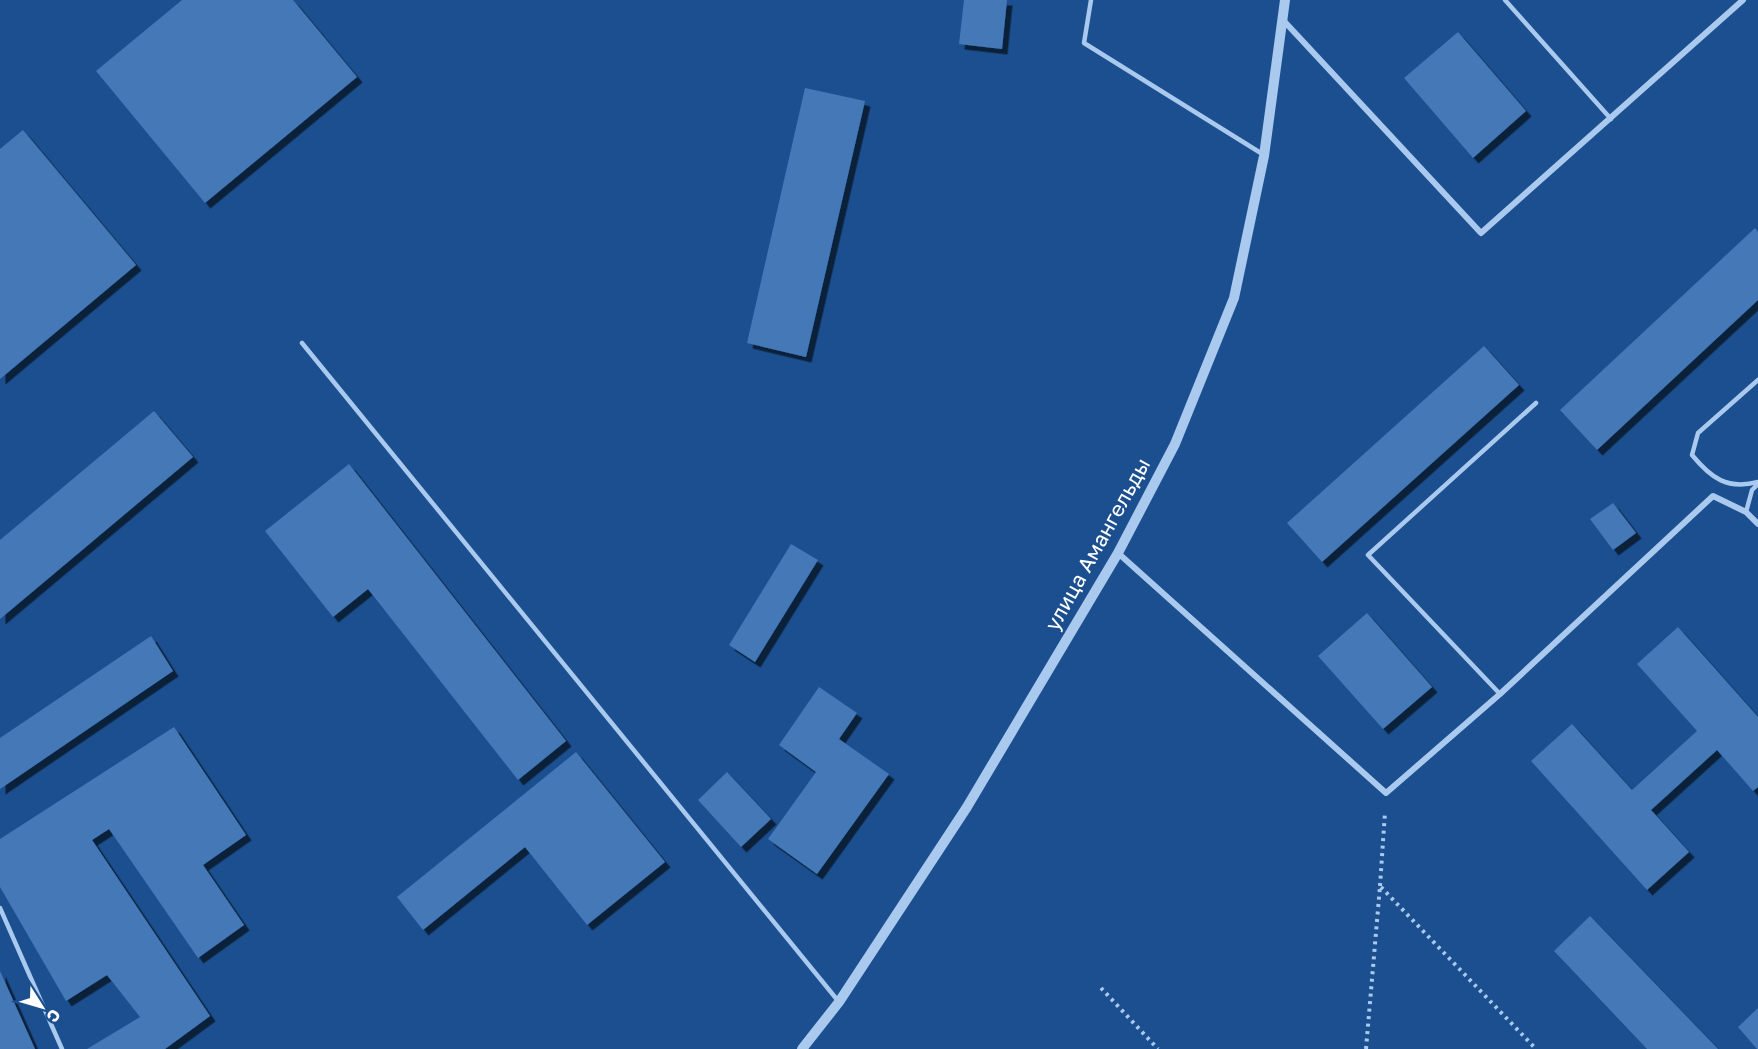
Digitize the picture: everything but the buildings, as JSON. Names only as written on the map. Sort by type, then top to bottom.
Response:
[{"type":"street","name":"улица Амангельды","points":[[802,1049],[839,1002],[967,807],[1118,552],[1175,444],[1234,298],[1264,156],[1285,0]]},
{"type":"street","points":[[1283,20],[1481,233],[1743,0]]},
{"type":"street","points":[[1118,552],[1386,794],[1500,694],[1713,496],[1746,512],[1758,524]]},
{"type":"lane","points":[[1091,0],[1084,43],[1264,156]]},
{"type":"lane","points":[[1505,0],[1611,118]]},
{"type":"lane","points":[[303,343],[839,1002]]},
{"type":"lane","points":[[1758,380],[1698,433],[1692,454],[1706,472],[1723,483],[1743,486],[1758,483]]},
{"type":"lane","points":[[1500,694],[1368,555],[1536,404]]},
{"type":"lane","points":[[1746,512],[1752,490],[1758,483]]},
{"type":"lane","points":[[0,908],[62,1049]]},
{"type":"path","points":[[1366,1049],[1386,794]]},
{"type":"path","points":[[1380,886],[1536,1049]]},
{"type":"path","points":[[1101,988],[1158,1049]]}]
